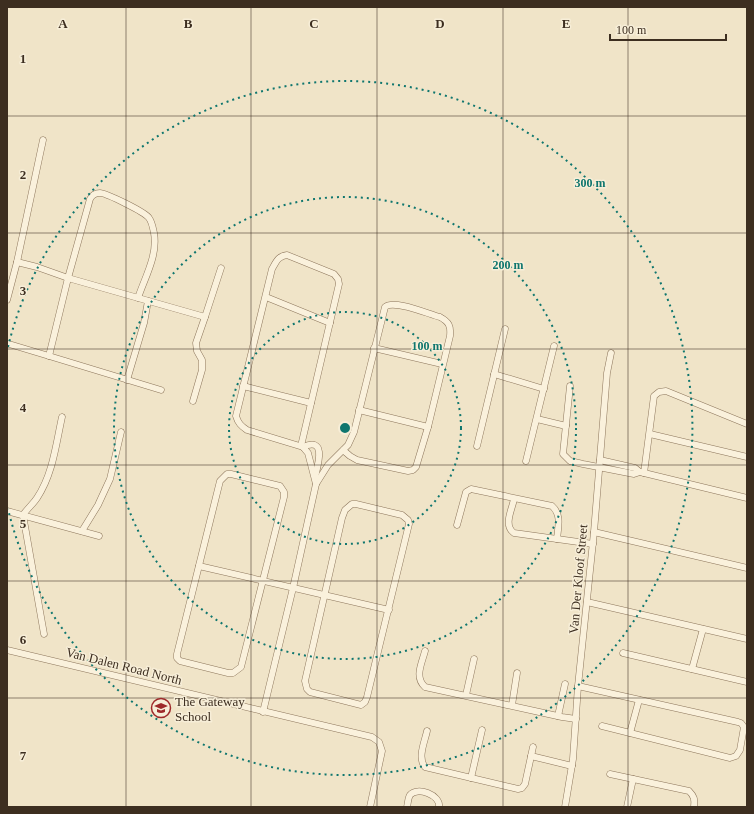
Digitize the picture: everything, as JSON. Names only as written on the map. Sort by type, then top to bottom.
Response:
[{"type":"street","points":[[7,300],[17,262],[43,140]]},
{"type":"street","points":[[50,356],[68,278],[90,199],[94,194],[102,193],[141,211],[150,219],[155,240],[153,257],[138,298]]},
{"type":"street","points":[[263,712],[293,588],[320,455],[320,450],[318,447],[313,445],[302,446],[247,430],[241,427],[236,416],[272,269],[277,259],[282,255],[287,255],[334,274],[338,279],[339,284],[310,403],[302,446]]},
{"type":"street","points":[[17,262],[205,317]]},
{"type":"street","points":[[193,401],[202,370],[202,360],[197,351],[196,343],[221,268]]},
{"type":"street","points":[[266,297],[330,323]]},
{"type":"street","points":[[127,380],[144,323],[148,301]]},
{"type":"street","points":[[315,480],[351,440],[385,307],[387,305],[395,304],[440,318],[449,324],[450,336],[428,427],[416,467],[413,470],[408,471],[357,460],[343,450]]},
{"type":"street","points":[[477,446],[505,329]]},
{"type":"street","points":[[10,344],[161,390]]},
{"type":"street","points":[[526,461],[554,346]]},
{"type":"street","points":[[374,348],[442,364]]},
{"type":"street","name":"Van Der Kloof Street","points":[[565,807],[572,766],[578,686],[600,467],[607,373],[611,353]]},
{"type":"street","points":[[494,374],[544,389]]},
{"type":"street","points":[[243,386],[310,403]]},
{"type":"street","points":[[570,386],[563,454],[570,461],[600,467],[615,467]]},
{"type":"street","points":[[642,473],[650,434],[654,396],[662,391],[666,390],[747,424]]},
{"type":"street","points":[[359,410],[428,427]]},
{"type":"street","points":[[44,634],[23,515],[36,499],[46,482],[53,460],[62,417]]},
{"type":"street","points":[[536,419],[566,426]]},
{"type":"street","points":[[82,531],[98,505],[110,479],[122,432]]},
{"type":"street","points":[[650,434],[747,457]]},
{"type":"street","points":[[302,446],[308,453],[315,480]]},
{"type":"street","points":[[600,460],[634,474],[642,473],[747,498]]},
{"type":"street","points":[[230,474],[280,486],[284,492],[263,581],[241,667],[233,673],[228,673],[180,661],[177,658],[198,566],[220,481],[223,477],[230,474]]},
{"type":"street","points":[[457,525],[468,490],[471,489],[552,506],[556,510],[559,517],[557,539]]},
{"type":"street","points":[[514,499],[508,524],[509,529],[514,533],[593,544]]},
{"type":"street","points":[[356,504],[402,515],[408,520],[409,524],[367,697],[365,702],[361,705],[310,692],[305,686],[324,594],[342,518],[345,510],[349,506],[356,504]]},
{"type":"street","points":[[7,511],[99,536]]},
{"type":"street","points":[[594,532],[747,568]]},
{"type":"street","points":[[198,566],[388,610]]},
{"type":"street","points":[[587,602],[747,639]]},
{"type":"street","points":[[692,669],[703,629]]},
{"type":"street","name":"Van Dalen Road North","points":[[7,650],[372,737],[376,739],[381,746],[382,751],[370,807]]},
{"type":"street","points":[[425,651],[418,676],[421,683],[425,687],[576,719]]},
{"type":"street","points":[[623,653],[747,682]]},
{"type":"street","points":[[466,695],[474,659]]},
{"type":"street","points":[[512,705],[517,673]]},
{"type":"street","points":[[558,716],[565,684]]},
{"type":"street","points":[[578,686],[741,723],[744,727],[740,750],[736,756],[730,758],[602,726]]},
{"type":"street","points":[[630,732],[638,700]]},
{"type":"street","points":[[471,778],[482,730]]},
{"type":"street","points":[[427,731],[421,758],[425,767],[518,789],[522,788],[525,784],[533,747]]},
{"type":"street","points":[[531,756],[572,766]]},
{"type":"street","points":[[610,774],[689,791],[695,799],[694,807]]},
{"type":"street","points":[[627,807],[633,779]]},
{"type":"street","points":[[407,807],[409,796],[414,792],[419,791],[433,795],[437,799],[439,807]]},
{"type":"place","name":"The Gateway School","points":[[161,708]]}]
